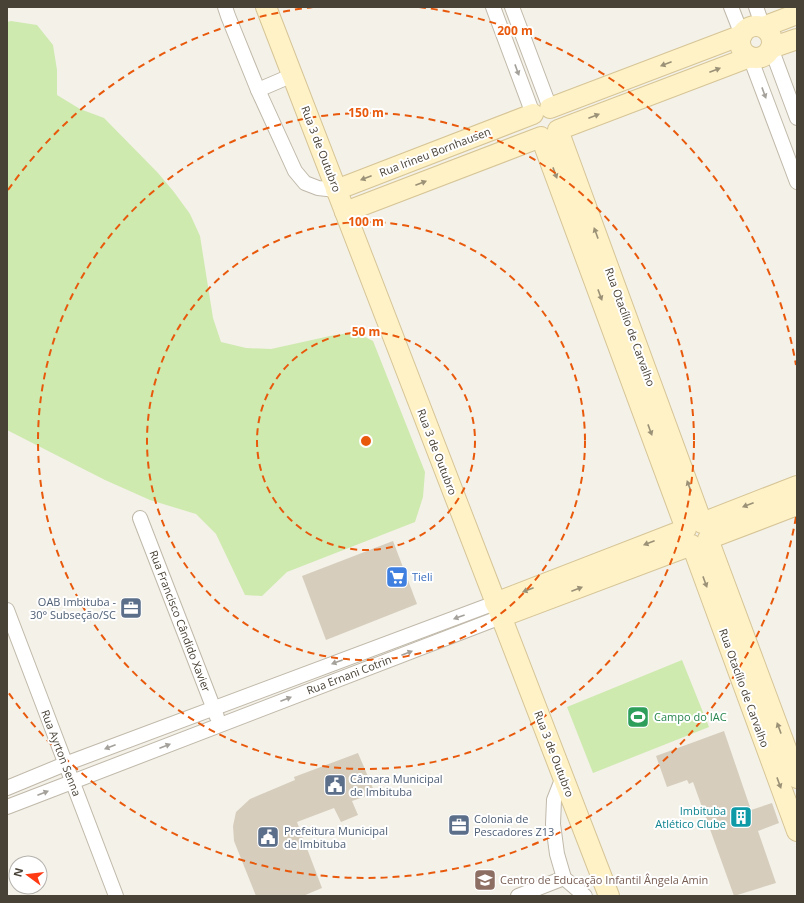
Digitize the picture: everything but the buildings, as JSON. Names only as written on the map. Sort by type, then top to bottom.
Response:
[{"type":"street","points":[[225,7],[258,90],[295,171],[305,183],[318,188],[336,190]]},
{"type":"street","name":"Rua 3 de Outubro","points":[[266,7],[609,896]]},
{"type":"street","points":[[494,7],[510,52],[541,111]]},
{"type":"street","points":[[512,7],[526,46],[541,111]]},
{"type":"street","points":[[731,7],[742,35],[741,45],[746,54],[760,58],[768,53],[771,48],[772,39],[770,34],[763,27],[756,7]]},
{"type":"street","points":[[742,35],[753,26],[763,27],[797,14]]},
{"type":"street","name":"Rua Irineu Bornhausen","points":[[336,190],[742,35]]},
{"type":"street","points":[[771,48],[797,38]]},
{"type":"street","points":[[510,52],[526,46]]},
{"type":"street","points":[[771,48],[797,118]]},
{"type":"street","points":[[345,212],[750,56]]},
{"type":"street","points":[[750,56],[797,182]]},
{"type":"street","points":[[258,90],[293,76]]},
{"type":"street","points":[[623,80],[631,102]]},
{"type":"street","points":[[541,111],[557,113],[560,126],[550,134],[534,132],[531,118],[541,111]]},
{"type":"street","name":"Rua Otacílio de Carvalho","points":[[550,134],[777,751],[797,830]]},
{"type":"street","points":[[432,153],[441,175]]},
{"type":"street","name":"Rua Ernani Cotrin","points":[[7,807],[326,684],[498,610],[697,534],[785,503],[797,486]]},
{"type":"street","name":"Rua Francisco Cândido Xavier","points":[[140,518],[220,725]]},
{"type":"street","name":"Rua Ayrton Senna","points":[[7,610],[116,896]]},
{"type":"street","name":"Rua Ernani Cotrin","points":[[7,788],[65,764],[320,668],[498,610]]},
{"type":"street","points":[[320,668],[326,684]]},
{"type":"street","name":"Rua Otacílio de Carvalho","points":[[777,751],[797,778]]},
{"type":"street","points":[[563,777],[554,800],[553,824],[557,854],[564,878],[584,896]]},
{"type":"street","points":[[518,896],[564,878]]},
{"type":"green space","points":[[11,21],[37,25],[53,45],[57,70],[57,95],[80,109],[104,118],[158,173],[190,214],[200,236],[213,318],[221,342],[246,348],[271,349],[355,332],[373,341],[425,472],[423,497],[415,522],[287,572],[262,596],[245,595],[216,534],[196,514],[150,500],[105,480],[7,430],[7,22]]},
{"type":"green space","name":"Campo do IAC","points":[[682,660],[709,727],[593,773],[567,707]]},
{"type":"place","name":"Tieli","points":[[397,577]]},
{"type":"place","name":"OAB Imbituba - 30° Subseção/SC","points":[[131,608]]},
{"type":"place","name":"Campo do IAC","points":[[638,717]]},
{"type":"place","name":"Câmara Municipal de Imbituba","points":[[335,785]]},
{"type":"place","name":"Imbituba Atlético Clube","points":[[741,817]]},
{"type":"place","name":"Colonia de Pescadores Z13","points":[[459,825]]},
{"type":"place","name":"Prefeitura Municipal de Imbituba","points":[[268,837]]},
{"type":"place","name":"Centro de Educação Infantil Ângela Amin","points":[[485,880]]}]
